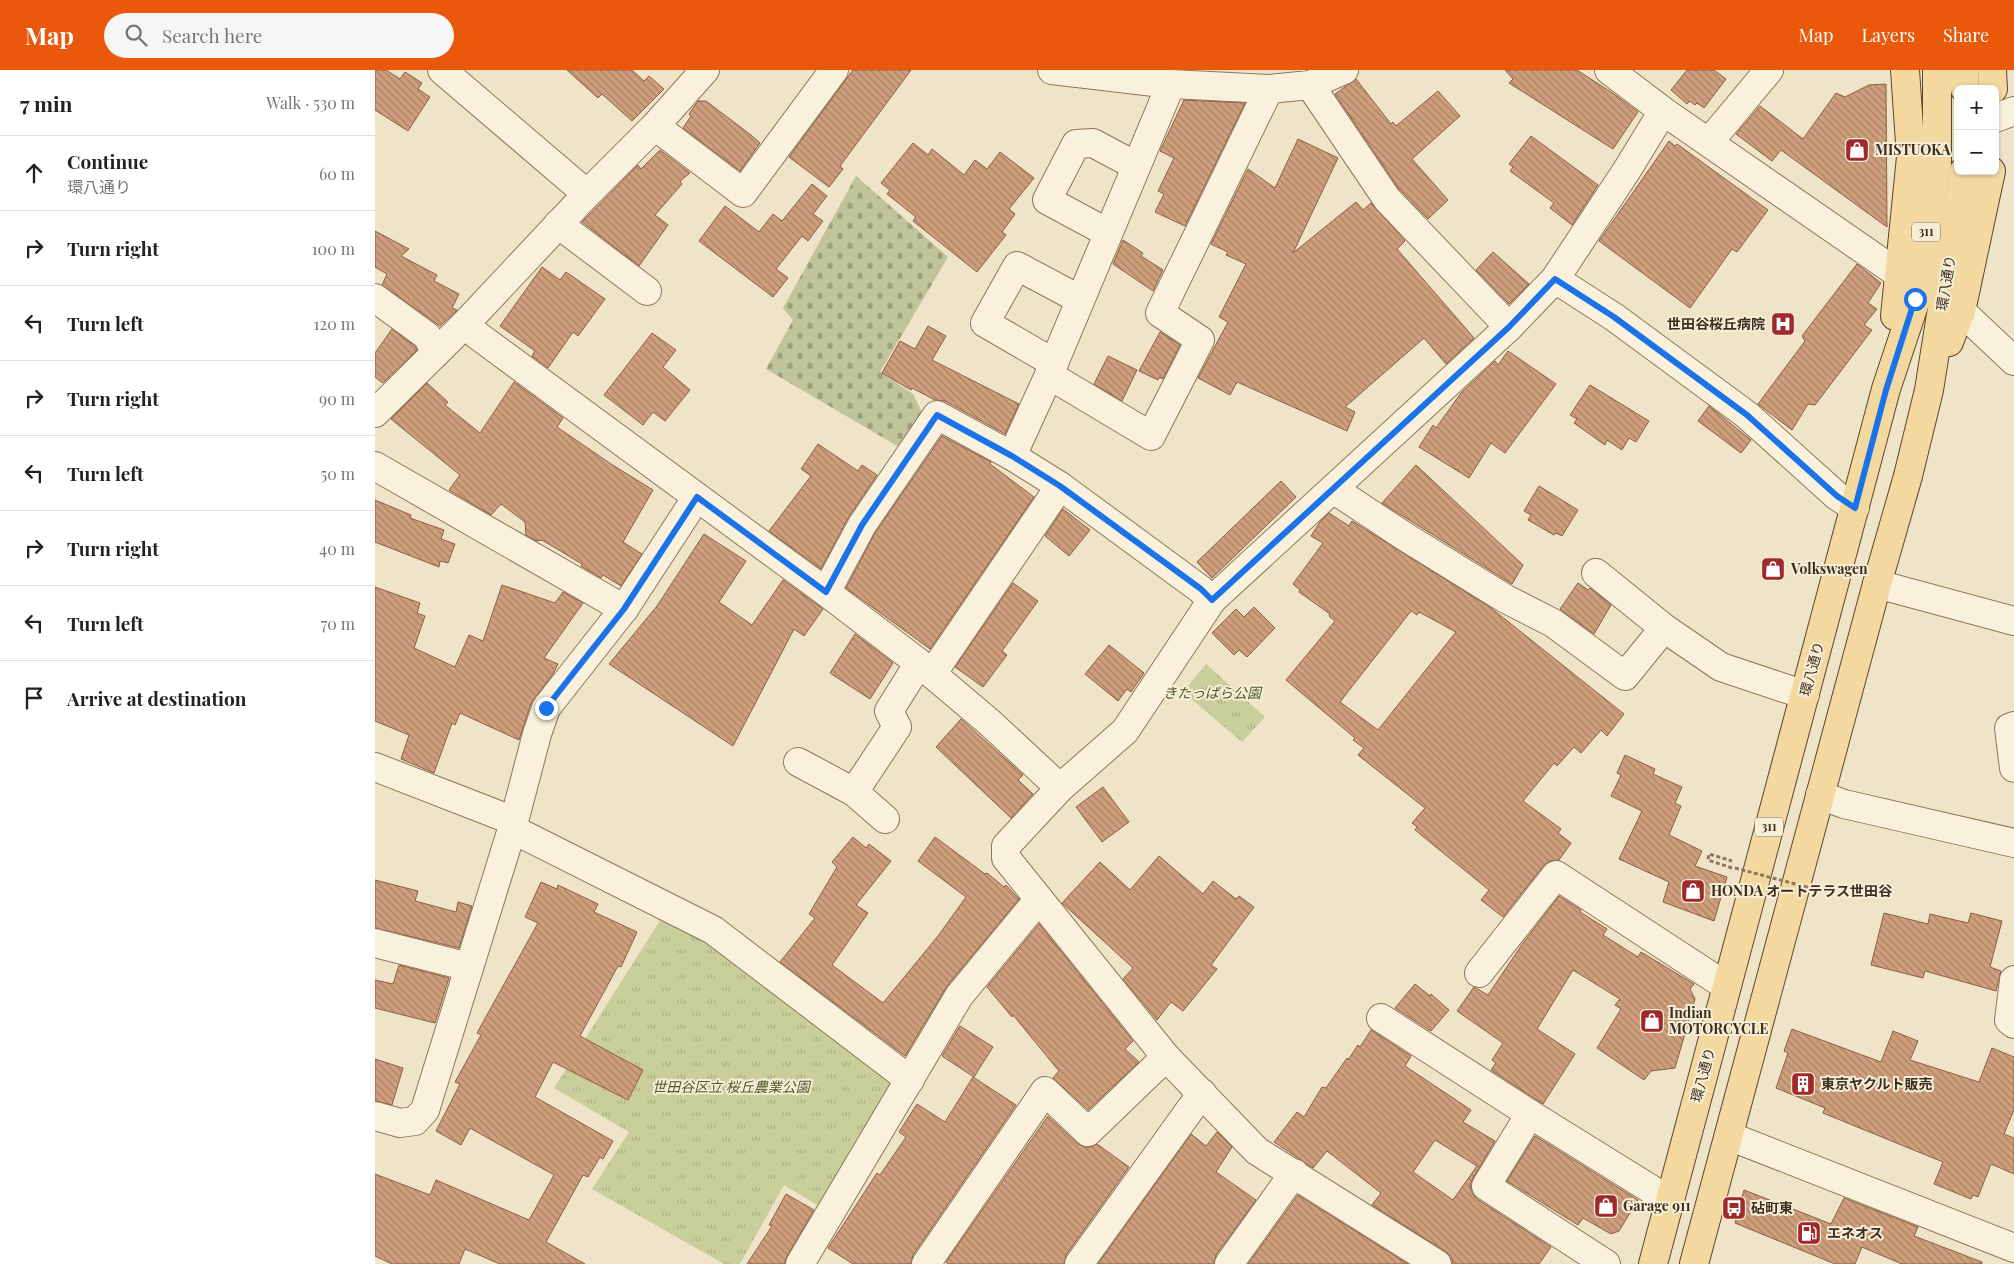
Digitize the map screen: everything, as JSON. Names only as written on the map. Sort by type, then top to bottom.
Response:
[{"type":"main road","points":[[1886,390],[1900,276],[1911,157],[1905,70]]},
{"type":"main road","name":"環八通り","points":[[1653,1264],[1886,390],[1917,289],[1937,164],[1937,70]]},
{"type":"main road","points":[[1964,70],[1965,85]]},
{"type":"main road","points":[[1992,70],[1993,85]]},
{"type":"main road","name":"環八通り","points":[[1694,1264],[1877,584],[1908,476],[1929,390],[1963,175]]},
{"type":"main road","points":[[1929,390],[1961,311],[1990,175]]},
{"type":"street","points":[[442,70],[587,194]]},
{"type":"street","points":[[375,413],[465,324],[558,224],[655,126],[705,70]]},
{"type":"street","points":[[655,126],[743,193],[834,70]]},
{"type":"street","points":[[1052,70],[1171,84],[1269,89],[1310,85],[1344,70]]},
{"type":"street","points":[[1609,70],[1663,111],[1900,276]]},
{"type":"street","points":[[1709,142],[1769,70]]},
{"type":"street","points":[[1012,456],[1051,369],[1171,84]]},
{"type":"street","points":[[1310,85],[1387,199],[1509,327]]},
{"type":"street","points":[[1079,299],[1017,266],[985,323],[1151,436],[1200,340],[1160,314],[1269,89]]},
{"type":"street","points":[[1437,1264],[1294,1173],[1257,1152],[1166,1056],[1006,858],[1005,846],[1060,788],[1125,731],[1212,600],[1509,327],[1555,279],[1627,170],[1663,111]]},
{"type":"street","points":[[1999,117],[2014,111]]},
{"type":"street","points":[[1107,233],[1047,200],[1077,144],[1093,143],[1136,166]]},
{"type":"street","points":[[558,224],[647,291]]},
{"type":"street","points":[[1555,279],[1614,317],[1747,415],[1837,496],[1855,508]]},
{"type":"street","points":[[375,298],[427,336],[436,353]]},
{"type":"street","points":[[1961,311],[2014,361]]},
{"type":"street","points":[[465,324],[477,335],[826,592],[925,668],[989,722],[1060,788]]},
{"type":"street","points":[[826,592],[862,525],[937,415],[1012,456],[1060,486],[1201,589],[1212,600]]},
{"type":"street","points":[[375,466],[624,609]]},
{"type":"street","points":[[853,792],[897,727],[889,711],[925,668],[1060,486]]},
{"type":"street","points":[[1333,489],[1403,536],[1506,599],[1553,622],[1625,676],[1663,628]]},
{"type":"street","points":[[375,1116],[400,1123],[415,1121],[425,1110],[513,825],[537,734],[546,708],[624,609],[697,497]]},
{"type":"street","points":[[1596,573],[1663,628],[1721,667],[1805,695]]},
{"type":"street","points":[[1877,584],[2014,621]]},
{"type":"street","points":[[2014,726],[2009,728],[2014,768]]},
{"type":"street","points":[[798,762],[853,792],[885,820]]},
{"type":"street","points":[[375,766],[513,825],[713,930],[910,1080]]},
{"type":"street","points":[[1820,795],[1844,804],[2014,843]]},
{"type":"street","points":[[1479,973],[1556,875],[1726,986]]},
{"type":"street","points":[[800,1264],[959,996],[1039,899]]},
{"type":"street","points":[[375,943],[469,967]]},
{"type":"street","points":[[2011,1022],[2014,980]]},
{"type":"street","points":[[1381,1018],[1670,1201]]},
{"type":"street","points":[[926,1264],[1045,1091],[1088,1132],[1166,1056]]},
{"type":"street","points":[[1079,1264],[1202,1093]]},
{"type":"street","points":[[1530,1114],[1486,1186],[1607,1264]]},
{"type":"street","points":[[1729,1136],[2014,1248]]},
{"type":"street","points":[[1229,1264],[1294,1173]]},
{"type":"path","points":[[1740,863],[1709,854],[1708,860],[1818,890]]},
{"type":"green space","points":[[856,176],[948,257],[880,372],[913,394],[925,418],[904,450],[766,369],[793,320],[783,308]]},
{"type":"green space","name":"きたっぱら公園","points":[[1206,664],[1265,717],[1242,742],[1183,692]]},
{"type":"green space","name":"世田谷区立 桜丘農業公園","points":[[666,911],[903,1081],[827,1211],[784,1185],[740,1264],[724,1264],[592,1189],[629,1132],[554,1088]]},
{"type":"building","points":[[375,70],[386,70],[400,79],[405,72],[422,83],[418,89],[430,97],[408,131],[375,110]]},
{"type":"building","points":[[567,70],[632,70],[644,81],[649,76],[664,89],[632,121],[602,94],[598,98]]},
{"type":"building","points":[[853,70],[911,70],[840,166],[843,169],[829,187],[789,157]]},
{"type":"building","points":[[1505,70],[1577,70],[1638,112],[1613,149],[1509,83],[1513,79]]},
{"type":"building","points":[[1687,70],[1714,70],[1726,79],[1704,108],[1690,101],[1687,104],[1671,90]]},
{"type":"building","points":[[1356,79],[1391,124],[1393,122],[1396,126],[1438,91],[1460,116],[1412,159],[1448,200],[1428,219],[1399,189],[1335,94]]},
{"type":"building","points":[[1886,84],[1887,227],[1781,150],[1772,161],[1736,134],[1760,106],[1803,139],[1836,93],[1845,97],[1869,85]]},
{"type":"building","points":[[1184,100],[1245,103],[1185,226],[1155,212],[1164,194],[1158,191],[1174,158],[1160,151]]},
{"type":"building","points":[[698,101],[706,101],[760,143],[740,171],[683,128],[691,116],[689,114]]},
{"type":"building","points":[[1531,136],[1598,185],[1572,225],[1550,208],[1554,203],[1510,171],[1513,167],[1509,164]]},
{"type":"building","points":[[1298,139],[1338,158],[1293,253],[1356,202],[1363,210],[1371,203],[1405,241],[1397,249],[1474,338],[1446,364],[1424,338],[1345,407],[1355,412],[1347,431],[1237,382],[1230,395],[1198,378],[1228,322],[1219,317],[1246,264],[1226,255],[1228,252],[1211,244],[1248,169],[1275,188]]},
{"type":"building","points":[[1669,141],[1675,146],[1677,144],[1768,210],[1737,252],[1732,249],[1690,308],[1599,241]]},
{"type":"building","points":[[913,143],[928,155],[932,149],[964,175],[975,160],[987,169],[1000,152],[1034,178],[1009,209],[1015,214],[1002,232],[1006,235],[977,272],[913,221],[916,217],[887,194],[890,190],[881,183]]},
{"type":"building","points":[[660,150],[690,173],[680,181],[682,184],[655,215],[668,225],[639,266],[582,222],[638,165],[641,169]]},
{"type":"building","points":[[812,184],[827,196],[813,214],[823,221],[808,241],[802,236],[776,269],[788,278],[773,297],[699,241],[725,206],[759,232],[773,214],[782,221]]},
{"type":"building","points":[[375,231],[409,249],[401,256],[437,275],[434,281],[459,294],[452,308],[457,310],[440,326],[382,285],[387,274],[375,267]]},
{"type":"building","points":[[1123,240],[1143,253],[1141,256],[1163,270],[1153,291],[1113,264]]},
{"type":"building","points":[[1493,252],[1529,284],[1509,304],[1476,270]]},
{"type":"building","points":[[1857,264],[1881,283],[1868,303],[1877,309],[1864,325],[1872,330],[1815,405],[1808,404],[1792,430],[1758,404],[1805,341],[1802,336]]},
{"type":"building","points":[[542,267],[560,280],[566,272],[605,299],[578,336],[573,332],[548,368],[532,356],[535,351],[500,326]]},
{"type":"building","points":[[928,326],[946,336],[932,360],[1019,404],[1005,434],[945,401],[935,400],[912,388],[911,390],[882,373],[900,341],[915,349]]},
{"type":"building","points":[[392,329],[415,346],[417,350],[383,383],[375,377],[375,353]]},
{"type":"building","points":[[1160,332],[1180,345],[1163,379],[1159,377],[1158,380],[1139,371]]},
{"type":"building","points":[[652,333],[676,350],[663,367],[690,390],[665,421],[653,412],[643,425],[604,395]]},
{"type":"building","points":[[1508,351],[1556,384],[1505,453],[1491,443],[1469,478],[1419,447],[1433,425],[1436,428],[1461,393],[1495,361],[1498,365]]},
{"type":"building","points":[[1108,356],[1137,370],[1122,401],[1094,384]]},
{"type":"building","points":[[514,382],[563,418],[557,427],[653,490],[623,542],[642,554],[621,586],[603,575],[601,578],[542,540],[537,541],[526,535],[525,522],[501,504],[491,515],[449,490],[460,475],[391,419],[427,383],[448,402],[445,405],[480,433]]},
{"type":"building","points":[[1590,385],[1649,421],[1636,442],[1629,438],[1622,450],[1607,440],[1605,445],[1574,423],[1577,419],[1570,415]]},
{"type":"building","points":[[1709,406],[1751,440],[1741,453],[1698,421]]},
{"type":"building","points":[[942,436],[991,462],[990,464],[1034,497],[930,649],[846,588],[875,533]]},
{"type":"building","points":[[818,444],[858,471],[862,465],[877,475],[848,518],[821,569],[769,531],[811,476],[801,469]]},
{"type":"building","points":[[1416,465],[1523,565],[1512,584],[1382,503]]},
{"type":"building","points":[[1281,481],[1296,497],[1212,578],[1197,562]]},
{"type":"building","points":[[1539,486],[1578,510],[1562,536],[1556,533],[1554,535],[1528,520],[1531,515],[1524,511]]},
{"type":"building","points":[[375,500],[411,515],[410,518],[444,530],[441,539],[455,544],[448,563],[440,561],[439,567],[375,542]]},
{"type":"building","points":[[1063,509],[1090,530],[1069,556],[1045,536]]},
{"type":"building","points":[[1329,513],[1349,526],[1352,521],[1491,608],[1624,714],[1607,736],[1601,730],[1581,753],[1574,747],[1557,766],[1554,763],[1523,801],[1561,829],[1558,833],[1571,843],[1559,860],[1550,861],[1544,865],[1503,917],[1481,900],[1489,890],[1415,830],[1417,827],[1412,823],[1425,808],[1358,755],[1364,748],[1353,740],[1355,738],[1286,680],[1335,621],[1329,616],[1330,614],[1299,592],[1300,590],[1293,584],[1323,543],[1311,536],[1320,522]],"holes":[[[1411,611],[1417,615],[1419,612],[1456,632],[1378,730],[1340,702]]]},
{"type":"building","points":[[704,534],[746,561],[719,602],[752,625],[783,580],[823,609],[804,636],[794,629],[733,746],[609,664],[657,606]]},
{"type":"building","points":[[1013,583],[1038,601],[1002,651],[1007,655],[983,687],[955,667]]},
{"type":"building","points":[[1578,583],[1588,590],[1590,588],[1611,605],[1594,634],[1560,609]]},
{"type":"building","points":[[502,585],[555,603],[563,592],[583,603],[544,658],[558,664],[553,674],[531,703],[519,740],[460,713],[455,725],[452,723],[434,773],[401,759],[409,735],[375,721],[375,587],[420,603],[417,613],[425,616],[414,648],[455,667],[469,635],[483,641]]},
{"type":"building","points":[[1254,607],[1275,628],[1247,657],[1239,650],[1234,655],[1212,633],[1236,609],[1244,617]]},
{"type":"building","points":[[855,634],[893,663],[870,699],[830,673]]},
{"type":"building","points":[[1109,645],[1144,673],[1131,692],[1127,689],[1118,701],[1085,674]]},
{"type":"building","points":[[961,719],[1023,775],[1018,780],[1033,794],[1011,818],[936,747]]},
{"type":"building","points":[[1625,755],[1655,769],[1653,774],[1682,787],[1675,803],[1681,806],[1669,835],[1702,851],[1695,866],[1727,877],[1714,921],[1663,902],[1669,882],[1619,859],[1642,811],[1611,796],[1621,775],[1617,773]]},
{"type":"building","points":[[1103,787],[1129,822],[1102,842],[1076,807]]},
{"type":"building","points":[[853,837],[866,848],[869,844],[891,861],[856,905],[868,913],[832,965],[883,1003],[938,936],[966,897],[918,861],[935,837],[1004,887],[1006,885],[1019,899],[947,986],[905,1056],[780,962],[815,918],[809,914],[837,867],[832,862]]},
{"type":"building","points":[[1159,856],[1203,894],[1213,881],[1236,899],[1239,896],[1254,907],[1211,965],[1217,969],[1183,1011],[1171,1002],[1157,1020],[1123,979],[1133,968],[1062,903],[1100,862],[1130,890]]},
{"type":"building","points":[[375,880],[418,891],[415,901],[456,912],[458,902],[472,906],[459,948],[375,928]]},
{"type":"building","points":[[541,882],[557,889],[558,885],[598,904],[594,912],[637,932],[621,967],[618,966],[580,1036],[643,1070],[628,1100],[553,1062],[535,1097],[613,1141],[603,1159],[600,1157],[588,1177],[583,1175],[546,1242],[585,1264],[500,1264],[465,1249],[459,1264],[392,1264],[375,1256],[375,1174],[430,1195],[436,1180],[529,1220],[554,1175],[470,1128],[461,1145],[436,1131],[460,1084],[455,1082],[481,1035],[477,1033],[538,923],[525,917]]},
{"type":"building","points":[[1559,896],[1607,929],[1603,935],[1638,957],[1641,952],[1694,984],[1690,989],[1695,999],[1675,1068],[1651,1071],[1644,1080],[1597,1048],[1621,1009],[1615,1005],[1620,999],[1573,970],[1537,1029],[1575,1054],[1543,1104],[1491,1070],[1496,1063],[1492,1060],[1503,1043],[1457,1011],[1474,987],[1488,995],[1523,943]]},
{"type":"building","points":[[1884,913],[1928,924],[1930,914],[1968,923],[1971,913],[2002,921],[1990,967],[2001,971],[1996,991],[1925,971],[1923,978],[1871,965]]},
{"type":"building","points":[[1039,924],[1133,1041],[1125,1049],[1139,1062],[1088,1110],[1053,1078],[1059,1071],[1013,1015],[1012,1017],[987,987]]},
{"type":"building","points":[[399,965],[449,978],[435,1023],[375,1008],[375,980],[393,984]]},
{"type":"building","points":[[1415,984],[1430,996],[1431,994],[1449,1010],[1431,1031],[1395,1008]]},
{"type":"building","points":[[960,1026],[993,1047],[974,1077],[942,1056]]},
{"type":"building","points":[[1792,1029],[1881,1062],[1893,1031],[1918,1041],[1910,1060],[1979,1082],[1992,1048],[2014,1057],[2014,1110],[2004,1134],[2014,1138],[2014,1174],[1991,1164],[1978,1197],[1973,1195],[1971,1199],[1934,1184],[1943,1162],[1823,1113],[1825,1108],[1776,1088],[1788,1053],[1784,1051]]},
{"type":"building","points":[[1371,1030],[1411,1056],[1405,1066],[1471,1110],[1463,1122],[1495,1141],[1473,1178],[1470,1185],[1472,1193],[1477,1199],[1551,1247],[1539,1264],[1453,1264],[1451,1256],[1445,1251],[1372,1205],[1381,1193],[1327,1151],[1313,1168],[1274,1142],[1297,1112],[1304,1117],[1322,1087],[1326,1088],[1347,1058],[1348,1060],[1358,1045],[1360,1047]],"holes":[[[1435,1140],[1477,1166],[1453,1200],[1413,1172]]]},
{"type":"building","points":[[375,1059],[403,1068],[392,1105],[375,1101]]},
{"type":"building","points":[[973,1077],[1016,1105],[913,1255],[911,1264],[853,1264],[828,1248],[877,1173],[880,1175],[906,1137],[899,1132],[917,1104],[945,1122]]},
{"type":"building","points":[[1048,1116],[1078,1144],[1091,1147],[1097,1144],[1129,1167],[1066,1255],[1064,1264],[948,1264],[946,1262]]},
{"type":"building","points":[[1217,1132],[1232,1147],[1216,1172],[1256,1200],[1216,1255],[1214,1264],[1098,1264],[1191,1134],[1206,1146]]},
{"type":"building","points":[[1535,1136],[1638,1200],[1619,1231],[1611,1234],[1583,1218],[1578,1225],[1507,1181]]},
{"type":"building","points":[[1744,1190],[1831,1224],[1844,1198],[1918,1227],[1914,1236],[1982,1262],[1982,1264],[1902,1264],[1862,1247],[1855,1264],[1835,1264],[1735,1223]]},
{"type":"building","points":[[786,1194],[814,1210],[784,1264],[747,1264],[772,1226],[769,1225]]},
{"type":"building","points":[[1298,1195],[1408,1264],[1248,1264]]},
{"type":"place","name":"MISTUOKA","points":[[1857,150]]},
{"type":"place","name":"世田谷桜丘病院","points":[[1783,324]]},
{"type":"place","name":"Volkswagen","points":[[1773,569]]},
{"type":"place","name":"HONDA オートテラス世田谷","points":[[1693,891]]},
{"type":"place","name":"Indian MOTORCYCLE","points":[[1652,1021]]},
{"type":"place","name":"東京ヤクルト販売","points":[[1803,1084]]},
{"type":"place","name":"Garage 911","points":[[1606,1206]]},
{"type":"place","name":"砧町東","points":[[1734,1208]]},
{"type":"place","name":"エネオス","points":[[1809,1233]]},
{"type":"route","points":[[546,708],[624,609],[697,497],[826,592],[862,525],[937,415],[1012,456],[1060,486],[1201,589],[1212,600],[1509,327],[1555,279],[1614,317],[1747,415],[1837,496],[1855,508],[1886,390],[1915,299]]}]
